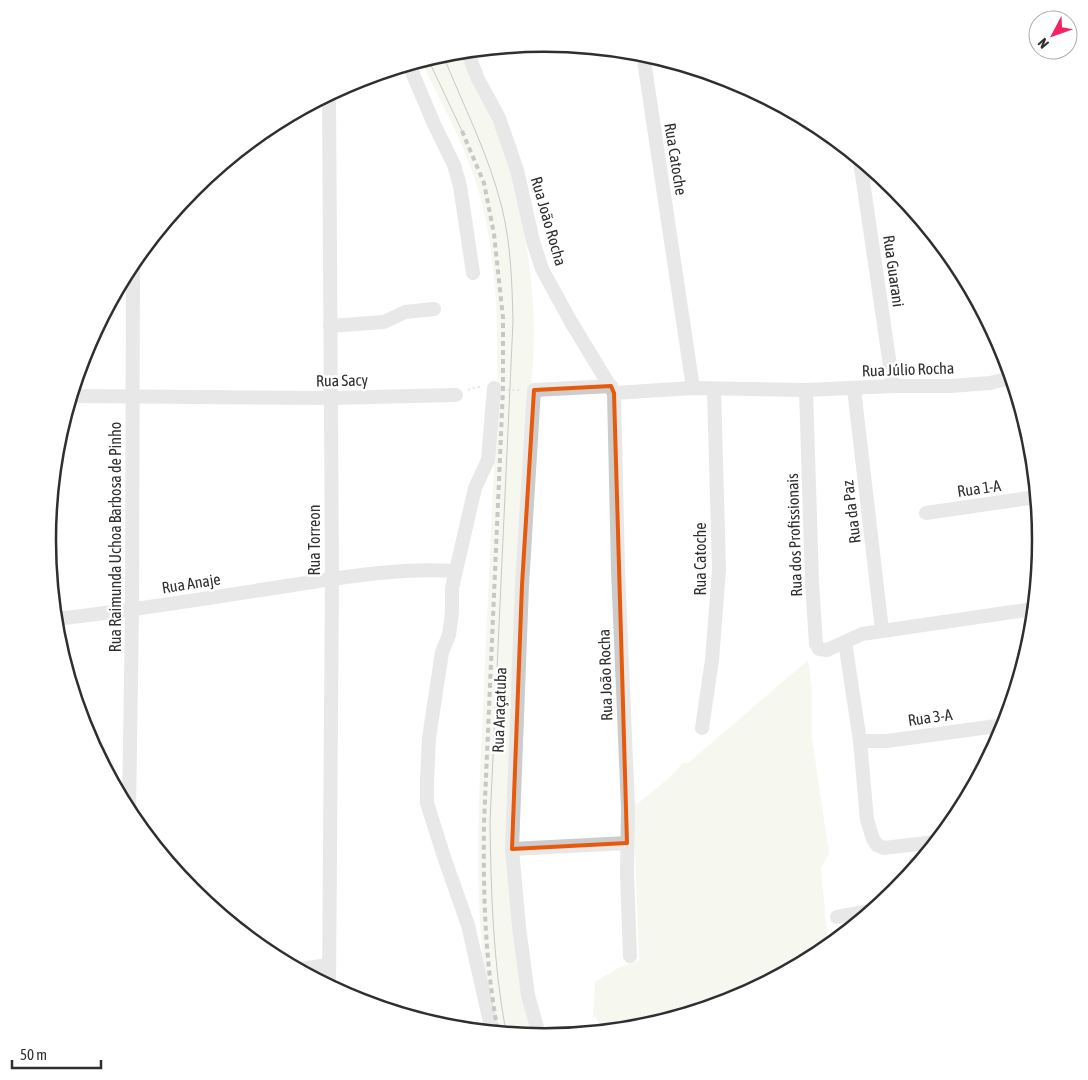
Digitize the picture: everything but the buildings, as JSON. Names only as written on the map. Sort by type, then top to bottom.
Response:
[{"type":"street","name":"Rua João Rocha","points":[[470,59],[478,79],[499,118],[517,170],[533,241],[542,269],[571,322],[613,390],[628,809],[630,956]]},
{"type":"street","name":"Rua Catoche","points":[[644,63],[693,388]]},
{"type":"street","points":[[411,71],[454,165],[460,186],[473,273]]},
{"type":"street","name":"Rua Torreon","points":[[328,103],[332,579],[329,977]]},
{"type":"street","name":"Rua Guarani","points":[[861,170],[893,386]]},
{"type":"street","name":"Rua Raimunda Uchoa Barbosa de Pinho","points":[[129,796],[133,279]]},
{"type":"street","points":[[330,326],[384,322],[405,312],[434,309]]},
{"type":"street","name":"Rua Júlio Rocha","points":[[806,390],[961,385],[990,383],[1005,380]]},
{"type":"street","points":[[490,1024],[468,925],[445,860],[428,803],[427,780],[429,738],[442,652],[449,635],[452,612],[452,588],[475,488],[488,460],[494,388]]},
{"type":"street","points":[[534,390],[693,388],[806,390]]},
{"type":"street","name":"Rua Catoche","points":[[702,728],[712,660],[719,570],[714,389]]},
{"type":"street","name":"Rua da Paz","points":[[854,389],[882,630]]},
{"type":"street","name":"Rua Araçatuba","points":[[534,390],[522,585],[512,849],[519,927],[528,995],[537,1028]]},
{"type":"street","name":"Rua dos Profissionais","points":[[806,390],[816,644],[819,649],[827,650],[862,634],[882,630],[1026,610]]},
{"type":"street","name":"Rua Sacy","points":[[78,396],[331,398],[456,395]]},
{"type":"street","name":"Rua 1-A","points":[[926,513],[1029,498]]},
{"type":"street","name":"Rua Anaje","points":[[63,618],[132,610],[332,579],[425,569],[455,571]]},
{"type":"street","points":[[845,642],[860,742],[867,820],[873,840],[877,845],[884,848],[926,843]]},
{"type":"street","name":"Rua 3-A","points":[[860,742],[887,741],[995,725]]},
{"type":"street","points":[[512,849],[628,842]]},
{"type":"street","points":[[837,917],[857,913]]},
{"type":"street","points":[[310,967],[329,965]]},
{"type":"path","points":[[456,395],[476,387],[534,390]]},
{"type":"highlighted area","points":[[611,386],[614,393],[627,843],[512,849],[522,585],[534,390]]},
{"type":"green space","points":[[464,60],[497,130],[506,157],[522,221],[532,286],[534,348],[530,402],[514,929],[530,1027],[492,1024],[482,946],[479,823],[497,395],[497,319],[490,244],[483,207],[478,188],[456,132],[424,68]]},
{"type":"green space","points":[[808,660],[812,688],[812,738],[829,854],[821,868],[827,937],[788,962],[760,977],[701,1002],[639,1018],[601,1024],[593,1015],[595,982],[618,968],[639,960],[633,802],[637,804],[668,779],[683,763],[688,763]]},
{"type":"tram line","points":[[446,63],[483,149],[497,188],[507,236],[511,278],[513,321],[490,822],[495,954],[505,1025]]},
{"type":"tram line","points":[[431,66],[462,131]]},
{"type":"railway","points":[[462,131],[484,183],[494,234],[503,318],[503,389],[484,823],[488,954],[497,1025]]}]
